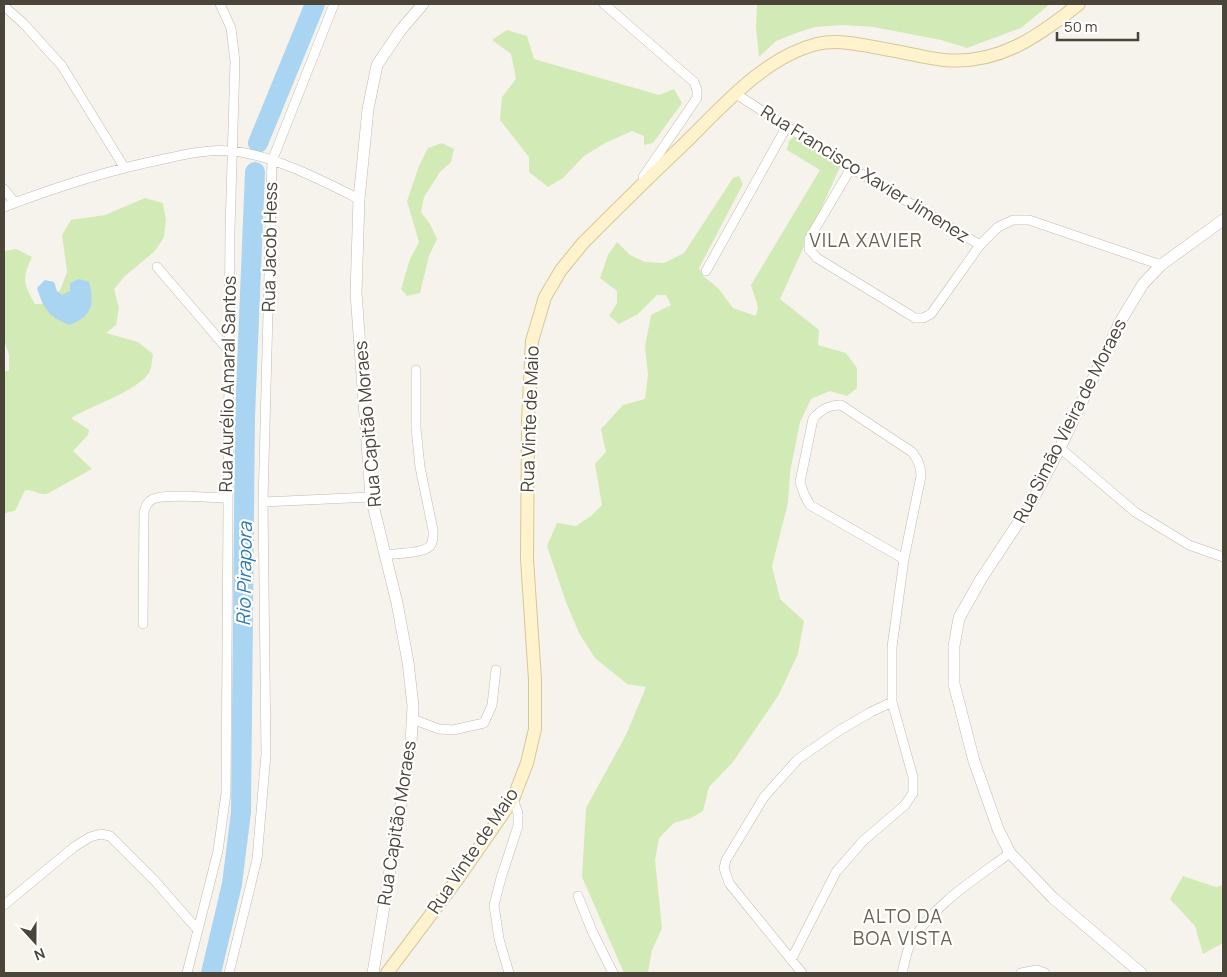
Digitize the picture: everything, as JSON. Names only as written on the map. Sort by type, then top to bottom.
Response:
[{"type":"main road","name":"Rua Vinte de Maio","points":[[387,973],[459,877],[514,799],[527,763],[535,729],[535,680],[527,559],[528,420],[532,341],[545,298],[561,270],[583,243],[736,94],[769,66],[793,52],[819,43],[848,43],[944,60],[976,59],[998,54],[1023,44],[1050,27],[1079,4]]},
{"type":"street","name":"Rua Aurélio Amaral Santos","points":[[187,973],[218,851],[226,793],[228,351],[235,61],[231,28],[220,4]]},
{"type":"street","name":"Rua Jacob Hess","points":[[229,973],[257,860],[266,754],[263,502],[272,161],[334,4]]},
{"type":"street","name":"Rua Capitão Moraes","points":[[373,973],[411,742],[413,706],[408,662],[397,603],[371,497],[356,293],[359,199],[368,109],[377,65],[400,31],[423,4]]},
{"type":"street","points":[[604,4],[680,69],[694,82],[697,90],[697,98],[692,106],[630,196]]},
{"type":"street","points":[[4,6],[24,24],[62,66],[124,167]]},
{"type":"street","name":"Rua Francisco Xavier Jimenez","points":[[736,94],[851,168],[980,245],[998,227],[1013,220],[1030,220],[1161,265]]},
{"type":"street","points":[[706,271],[787,126]]},
{"type":"street","points":[[4,207],[124,167],[202,151],[232,151],[272,161],[313,176],[359,199]]},
{"type":"street","points":[[851,168],[809,238],[809,249],[817,258],[915,318],[923,318],[931,314],[980,245]]},
{"type":"street","points":[[4,189],[15,203]]},
{"type":"street","name":"Rua Simão Vieira de Moraes","points":[[1141,973],[1053,898],[1010,853],[998,829],[974,761],[954,684],[954,646],[959,618],[981,579],[1030,505],[1060,448],[1120,322],[1143,284],[1161,265],[1223,220]]},
{"type":"street","points":[[157,268],[228,351]]},
{"type":"street","points":[[385,554],[422,551],[429,547],[433,540],[433,530],[418,448],[416,370]]},
{"type":"street","points":[[791,960],[836,872],[863,841],[905,805],[913,793],[913,776],[892,702],[892,647],[904,559],[921,476],[921,467],[918,459],[912,452],[841,405],[825,408],[818,412],[813,419],[800,482],[804,494],[810,505],[904,559]]},
{"type":"street","points":[[1060,448],[1135,512],[1188,544],[1223,557]]},
{"type":"street","points":[[143,624],[144,512],[146,505],[151,500],[163,497],[227,498]]},
{"type":"street","points":[[263,502],[371,497]]},
{"type":"street","points":[[412,720],[439,729],[453,730],[484,723],[492,705],[496,670]]},
{"type":"street","points":[[802,973],[729,883],[724,868],[726,860],[764,797],[798,759],[840,730],[892,702]]},
{"type":"street","points":[[509,973],[499,939],[494,905],[518,826],[518,813],[514,799]]},
{"type":"street","points":[[4,905],[74,847],[90,837],[101,834],[110,836],[155,881],[197,929]]},
{"type":"street","points":[[902,973],[909,948],[924,922],[966,885],[1010,853]]},
{"type":"street","points":[[578,896],[592,931],[614,973]]},
{"type":"street","points":[[1021,973],[1037,970],[1045,973]]},
{"type":"green space","points":[[757,4],[1050,4],[1021,28],[967,48],[941,40],[874,27],[843,25],[815,27],[799,32],[776,41],[759,57],[756,27]]},
{"type":"green space","points":[[507,30],[527,36],[534,59],[659,95],[674,89],[682,103],[653,143],[644,145],[644,136],[632,131],[605,143],[584,156],[563,178],[548,187],[529,172],[529,157],[500,120],[502,97],[516,79],[511,54],[492,40]]},
{"type":"green space","points":[[795,136],[840,167],[780,299],[819,330],[818,345],[846,353],[857,368],[857,388],[847,396],[830,391],[811,399],[800,422],[790,472],[788,503],[772,566],[780,599],[804,621],[798,654],[778,696],[733,762],[709,787],[703,811],[691,818],[674,823],[659,838],[655,860],[662,928],[652,950],[648,972],[624,973],[582,877],[586,808],[626,735],[646,687],[627,684],[595,658],[579,633],[547,546],[557,523],[576,526],[591,516],[602,505],[595,464],[606,452],[601,429],[623,405],[645,399],[648,375],[645,347],[651,315],[671,305],[666,295],[657,295],[638,314],[619,324],[609,316],[617,303],[617,291],[600,278],[608,255],[617,242],[630,255],[645,262],[664,263],[684,253],[733,178],[739,176],[743,184],[699,268],[703,276],[718,288],[733,308],[756,316],[758,307],[751,285],[820,170],[787,150],[789,141]]},
{"type":"green space","points":[[442,143],[454,149],[451,162],[440,172],[424,197],[421,212],[430,224],[437,239],[429,256],[420,293],[407,296],[401,289],[410,259],[419,242],[407,201],[419,166],[428,148]]},
{"type":"green space","points":[[145,198],[163,203],[166,220],[164,237],[155,251],[125,276],[114,289],[119,308],[116,325],[106,333],[138,342],[153,354],[150,371],[135,386],[71,418],[89,430],[88,435],[73,451],[92,469],[47,494],[25,490],[15,511],[4,514],[4,371],[9,371],[9,355],[4,340],[4,251],[16,249],[32,257],[25,276],[28,291],[35,304],[52,304],[67,272],[62,235],[71,220],[105,215]]},
{"type":"green space","points":[[1183,876],[1216,887],[1223,885],[1223,943],[1203,954],[1195,926],[1170,899]]},
{"type":"water","points":[[79,279],[89,282],[92,297],[91,303],[83,318],[70,325],[48,312],[37,288],[45,280],[54,282],[57,291],[62,295],[70,291],[70,283]]},
{"type":"waterway","points":[[258,143],[315,4]]},
{"type":"waterway","name":"Rio Pirapora","points":[[211,973],[232,884],[241,812],[245,416],[255,172]]},
{"type":"district","name":"VILA XAVIER","points":[[866,240]]},
{"type":"district","name":"ALTO DA BOA VISTA","points":[[903,927]]}]
